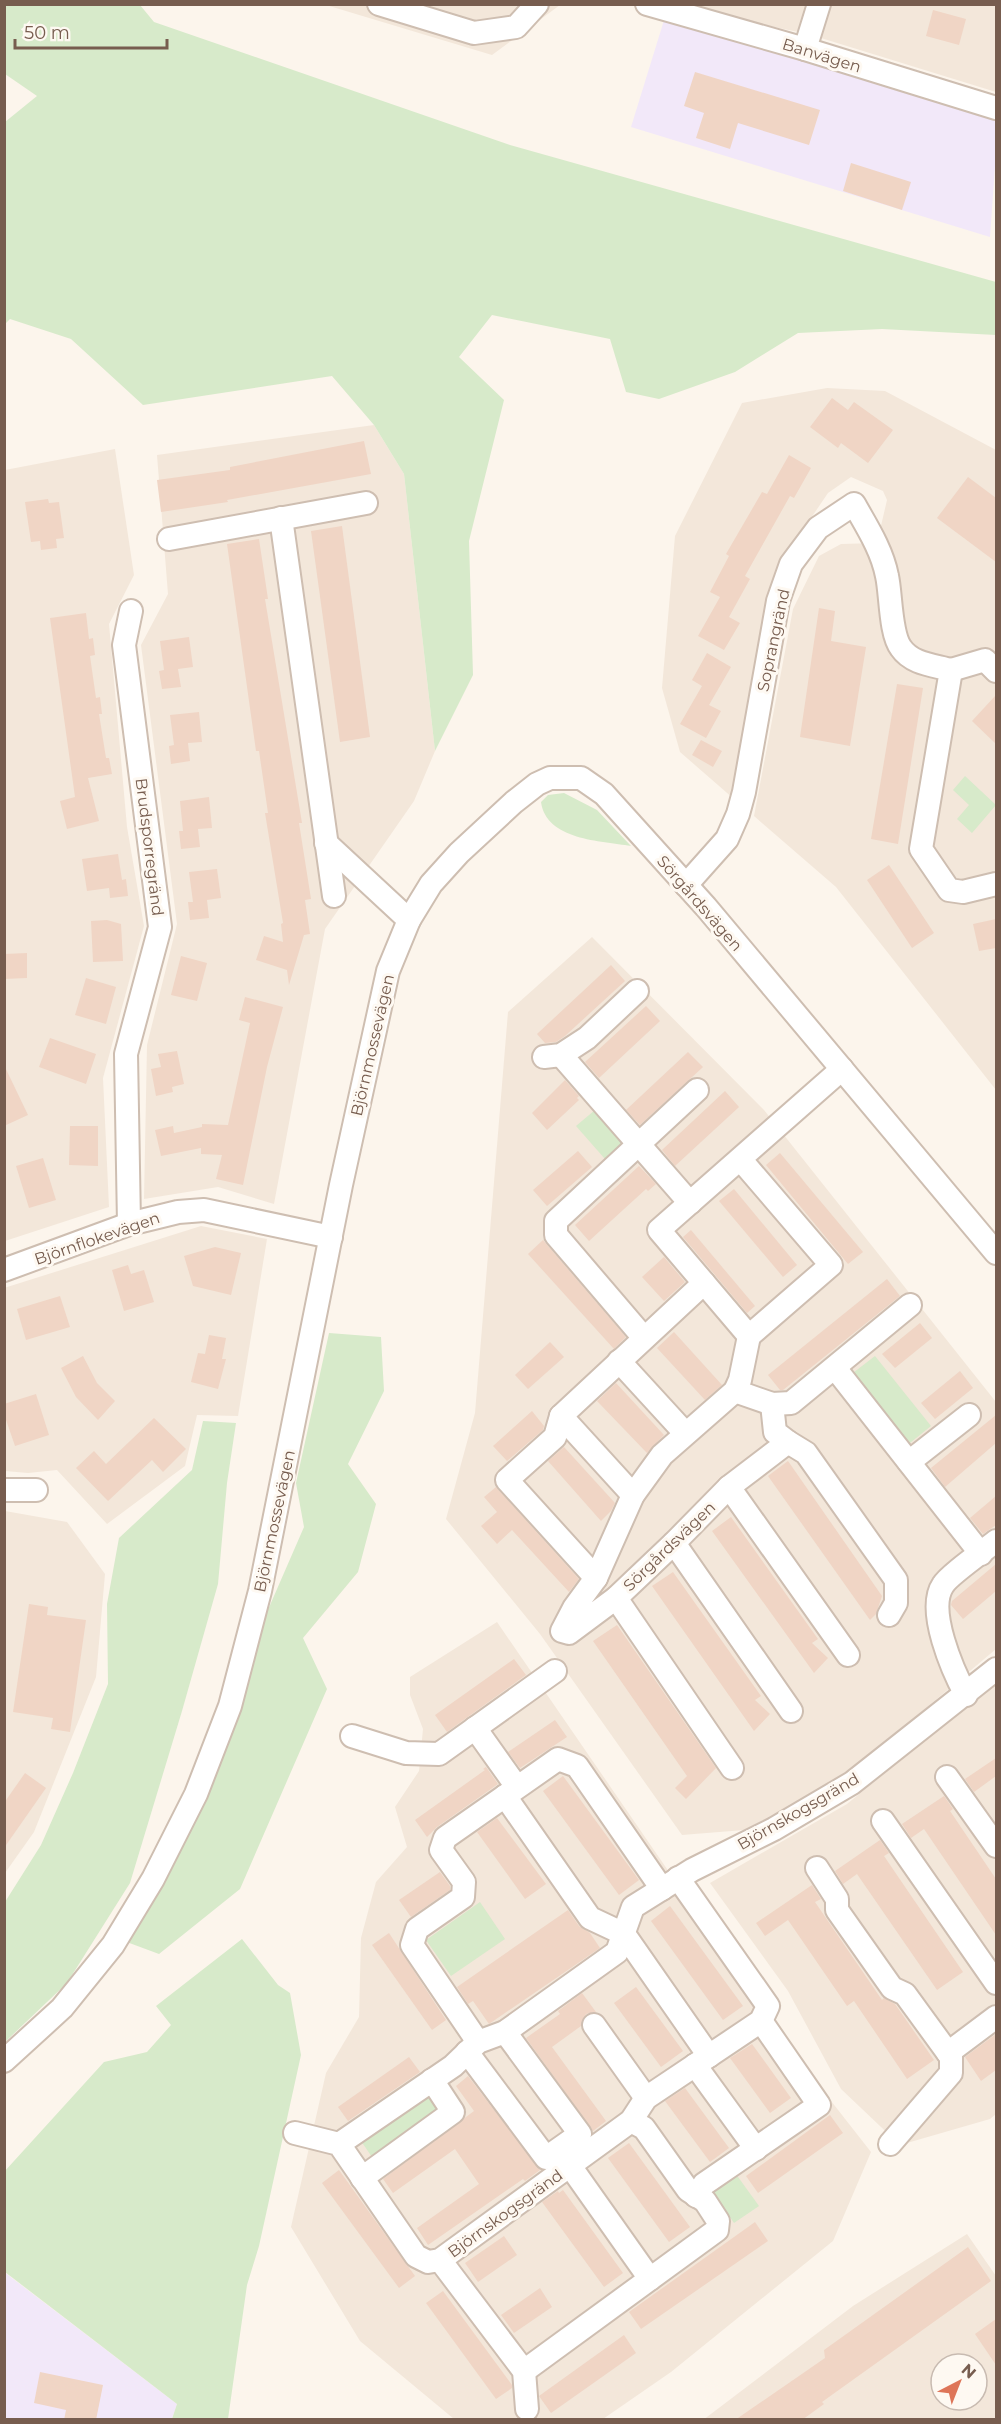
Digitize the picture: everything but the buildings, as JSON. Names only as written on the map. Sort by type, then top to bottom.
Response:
[{"type":"street","points":[[379,4],[474,33],[516,27],[537,4]]},
{"type":"street","name":"Banvägen","points":[[647,4],[805,49],[996,108]]},
{"type":"street","points":[[805,49],[819,4]]},
{"type":"street","points":[[169,538],[366,502]]},
{"type":"street","name":"Soprangränd","points":[[686,885],[727,839],[738,814],[744,792],[778,601],[791,564],[818,528],[854,504],[881,556],[887,577],[889,606],[900,647],[914,660],[951,670]]},
{"type":"street","points":[[280,518],[334,896]]},
{"type":"street","name":"Brudsporregränd","points":[[129,1224],[126,1054],[160,927],[124,645],[131,611]]},
{"type":"street","points":[[996,671],[985,660],[951,670],[921,849],[949,890],[963,892],[996,884]]},
{"type":"street","name":"Sörgårdsvägen","points":[[537,784],[550,778],[581,778],[610,800],[686,885],[996,1252]]},
{"type":"street","name":"Björnmossevägen","points":[[4,2061],[62,2008],[112,1945],[153,1879],[196,1794],[230,1706],[260,1591],[331,1237],[388,971],[409,920],[431,884],[491,822],[537,784]]},
{"type":"street","points":[[326,843],[409,920]]},
{"type":"street","points":[[637,991],[587,1038],[553,1056],[639,1144],[690,1203]]},
{"type":"street","points":[[749,1336],[659,1230],[842,1069]]},
{"type":"street","points":[[644,1338],[556,1235],[556,1221],[697,1090]]},
{"type":"street","points":[[741,1160],[831,1265],[749,1336],[740,1380],[735,1392],[772,1404],[792,1403],[910,1305]]},
{"type":"street","name":"Björnflokevägen","points":[[4,1270],[129,1224],[178,1212],[204,1210],[331,1237]]},
{"type":"street","name":"Sörgårdsvägen","points":[[596,1578],[507,1480],[555,1437],[561,1416],[704,1283]]},
{"type":"street","points":[[619,1361],[685,1433]]},
{"type":"street","points":[[835,1368],[909,1462],[989,1547],[943,1585],[939,1596],[938,1621],[951,1668],[966,1695]]},
{"type":"street","name":"Sörgårdsvägen","points":[[735,1392],[662,1455],[633,1495],[596,1578],[574,1608],[562,1631],[570,1633],[616,1598],[729,1487],[788,1442]]},
{"type":"street","points":[[772,1404],[775,1432],[806,1454],[896,1580],[897,1603],[889,1616]]},
{"type":"street","points":[[909,1462],[969,1415]]},
{"type":"street","points":[[561,1416],[633,1495]]},
{"type":"street","points":[[729,1487],[848,1655]]},
{"type":"street","points":[[4,1490],[36,1490]]},
{"type":"street","points":[[674,1543],[791,1711]]},
{"type":"street","points":[[616,1598],[732,1768]]},
{"type":"street","name":"Björnskogsgränd","points":[[564,2157],[546,2158],[472,2047],[412,1945],[417,1929],[463,1897],[464,1882],[441,1850],[445,1838],[558,1759],[577,1766],[670,1883],[768,2006],[761,2021],[646,2098],[631,2121],[564,2157],[440,2260],[428,2262],[416,2256],[339,2144],[453,2066],[472,2047],[506,2032],[617,1952],[633,1907],[670,1883],[720,1854],[774,1829],[852,1783],[996,1669]]},
{"type":"street","points":[[352,1736],[406,1753],[439,1754],[555,1671]]},
{"type":"street","points":[[475,1728],[511,1791],[590,1918],[624,1934],[756,2149]]},
{"type":"street","points":[[947,1777],[996,1846]]},
{"type":"street","points":[[883,1821],[996,1983]]},
{"type":"street","points":[[817,1868],[837,1899],[837,1910],[892,1988],[905,1994],[951,2056],[951,2073],[890,2144]]},
{"type":"street","points":[[948,2053],[996,2017]]},
{"type":"street","points":[[696,2196],[704,2184],[827,2099],[761,2021]]},
{"type":"street","points":[[594,2025],[646,2098]]},
{"type":"street","name":"Björnskogsgränd","points":[[506,2032],[580,2134],[564,2157]]},
{"type":"street","points":[[362,2178],[453,2112],[432,2080]]},
{"type":"street","points":[[527,2409],[524,2371],[717,2230],[718,2221],[705,2201],[688,2190],[644,2128],[631,2121]]},
{"type":"street","points":[[295,2133],[339,2144]]},
{"type":"street","name":"Björnskogsgränd","points":[[564,2157],[650,2279]]},
{"type":"street","name":"Björnskogsgränd","points":[[440,2260],[524,2371]]},
{"type":"shaded area","points":[[326,5],[560,5],[492,55]]},
{"type":"shaded area","points":[[687,5],[996,5],[996,92],[808,34],[720,16]]},
{"type":"shaded area","points":[[665,17],[996,120],[990,237],[631,127]]},
{"type":"shaded area","points":[[827,388],[885,391],[996,450],[996,1090],[836,887],[754,816],[793,609],[819,556],[841,544],[877,543],[887,500],[883,491],[851,477],[828,493],[792,546],[763,618],[734,799],[680,752],[662,688],[675,536],[742,403]]},
{"type":"shaded area","points":[[374,425],[404,474],[435,751],[414,801],[325,929],[274,1204],[218,1187],[144,1199],[147,1045],[177,924],[141,645],[168,594],[157,455]]},
{"type":"shaded area","points":[[115,449],[134,575],[109,624],[127,827],[144,926],[103,1078],[109,1207],[5,1241],[5,470]]},
{"type":"shaded area","points":[[592,937],[764,1110],[996,1402],[996,1649],[874,1752],[810,1796],[744,1830],[682,1835],[540,1634],[446,1519],[475,1413],[508,1012]]},
{"type":"shaded area","points":[[201,1226],[267,1239],[238,1416],[197,1415],[185,1466],[107,1524],[57,1470],[28,1473],[5,1471],[4,1288]]},
{"type":"shaded area","points":[[5,1511],[67,1522],[105,1574],[96,1677],[34,1832],[5,1873]]},
{"type":"shaded area","points":[[497,1622],[795,2055],[871,2152],[833,2241],[671,2372],[603,2419],[454,2419],[360,2341],[291,2227],[326,2073],[359,2017],[361,1938],[376,1882],[407,1847],[395,1807],[419,1771],[423,1729],[410,1695],[410,1677]]},
{"type":"shaded area","points":[[996,1682],[996,2114],[990,2119],[900,2145],[841,2089],[788,1991],[710,1883],[847,1804]]},
{"type":"shaded area","points":[[967,2234],[996,2276],[996,2419],[703,2420],[853,2306]]},
{"type":"shaded area","points":[[4,2272],[177,2404],[172,2419],[5,2419]]},
{"type":"green space","points":[[5,4],[140,5],[154,22],[510,145],[996,282],[996,335],[882,329],[798,333],[735,372],[659,399],[626,392],[610,339],[492,315],[459,357],[504,400],[469,541],[473,675],[435,751],[404,474],[374,425],[332,376],[143,405],[71,339],[10,319],[5,324],[5,122],[37,96],[5,74]]},
{"type":"green space","points":[[965,776],[996,805],[972,833],[957,819],[969,805],[953,790]]},
{"type":"green space","points":[[564,793],[597,810],[631,846],[591,840],[564,831],[553,824],[545,815],[541,802],[548,795]]},
{"type":"green space","points":[[595,1110],[624,1143],[605,1159],[576,1126]]},
{"type":"green space","points":[[329,1333],[381,1337],[384,1391],[348,1464],[376,1504],[358,1572],[303,1638],[327,1689],[240,1889],[159,1954],[124,1941],[194,1824],[241,1711],[267,1612],[304,1527],[296,1483]]},
{"type":"green space","points":[[875,1356],[931,1426],[905,1447],[849,1376]]},
{"type":"green space","points":[[203,1421],[236,1423],[227,1483],[218,1584],[130,1883],[67,1983],[5,2042],[5,1902],[41,1845],[73,1773],[108,1684],[107,1604],[119,1538],[192,1470]]},
{"type":"green space","points":[[480,1902],[505,1939],[451,1976],[426,1940]]},
{"type":"green space","points":[[242,1939],[278,1985],[290,1993],[301,2055],[259,2246],[247,2285],[228,2419],[172,2419],[177,2404],[5,2272],[4,2172],[104,2062],[147,2052],[171,2025],[156,2006]]},
{"type":"green space","points":[[429,2089],[444,2111],[374,2160],[359,2138]]},
{"type":"green space","points":[[733,2170],[759,2206],[734,2223],[709,2187]]}]
